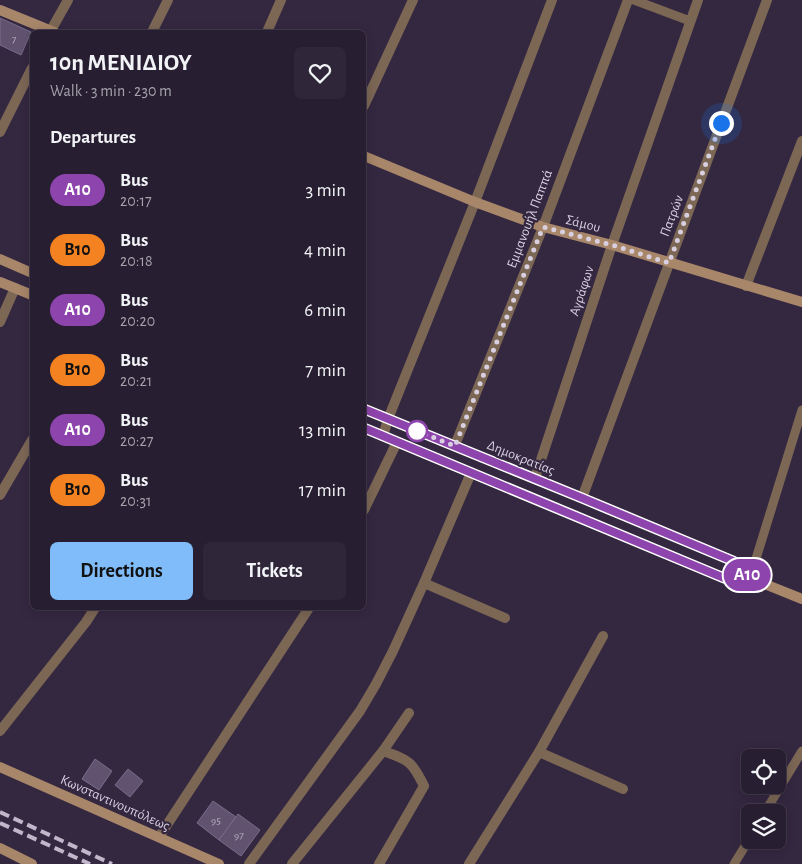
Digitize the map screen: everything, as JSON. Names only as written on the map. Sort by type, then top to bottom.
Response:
[{"type":"main road","points":[[0,10],[47,30]]},
{"type":"main road","name":"Σάμου","points":[[366,157],[475,202],[543,227],[612,245],[802,302]]},
{"type":"main road","points":[[0,260],[30,272]]},
{"type":"main road","points":[[0,282],[30,294]]},
{"type":"main road","name":"Δημοκρατίας","points":[[366,410],[733,561],[743,568],[750,578]]},
{"type":"main road","name":"Δημοκρατίας","points":[[366,429],[724,578],[737,580],[750,578],[802,599]]},
{"type":"main road","name":"Κωνσταντινουπόλεως","points":[[0,767],[219,864]]},
{"type":"main road","points":[[0,848],[32,864]]},
{"type":"street","points":[[53,30],[68,0]]},
{"type":"street","points":[[153,30],[168,0]]},
{"type":"street","points":[[268,30],[281,0]]},
{"type":"street","points":[[366,102],[413,0]]},
{"type":"street","points":[[383,436],[552,0]]},
{"type":"street","name":"Εμμανουήλ Παππά","points":[[455,446],[543,227],[628,0]]},
{"type":"street","name":"Αγράφων","points":[[535,478],[612,245],[698,0]]},
{"type":"street","name":"Πατρών","points":[[582,498],[767,0]]},
{"type":"street","points":[[0,132],[30,72]]},
{"type":"street","points":[[746,286],[802,141]]},
{"type":"street","points":[[0,322],[16,288]]},
{"type":"street","points":[[366,506],[397,442]]},
{"type":"street","points":[[0,495],[30,443]]},
{"type":"street","points":[[249,864],[364,704],[394,651],[471,473]]},
{"type":"street","points":[[424,583],[505,618]]},
{"type":"street","points":[[0,731],[94,610]]},
{"type":"street","points":[[159,837],[308,610]]},
{"type":"street","points":[[469,864],[539,752],[603,636]]},
{"type":"street","points":[[292,864],[383,751],[409,713]]},
{"type":"street","points":[[379,864],[424,786],[414,765],[404,758],[383,751]]},
{"type":"street","points":[[539,752],[623,789]]},
{"type":"lane","points":[[634,0],[690,21]]},
{"type":"lane","points":[[750,578],[802,410]]},
{"type":"lane","points":[[770,804],[802,751]]},
{"type":"lane","points":[[734,864],[743,849]]},
{"type":"building","points":[[0,18],[30,32],[21,55],[0,45]]},
{"type":"building","points":[[95,759],[112,771],[99,790],[82,779]]},
{"type":"building","points":[[128,769],[143,781],[130,797],[115,785]]},
{"type":"building","points":[[213,801],[236,817],[219,840],[197,823]]},
{"type":"building","points":[[238,814],[260,830],[241,856],[219,840]]},
{"type":"railway","points":[[0,812],[112,864]]},
{"type":"railway","points":[[0,823],[90,864]]},
{"type":"bus line","name":"Α10","points":[[366,410],[733,561],[743,568],[750,578],[737,580],[724,578],[366,429]]},
{"type":"route","points":[[417,431],[455,446],[543,227],[612,245],[669,263],[721,123]]}]
